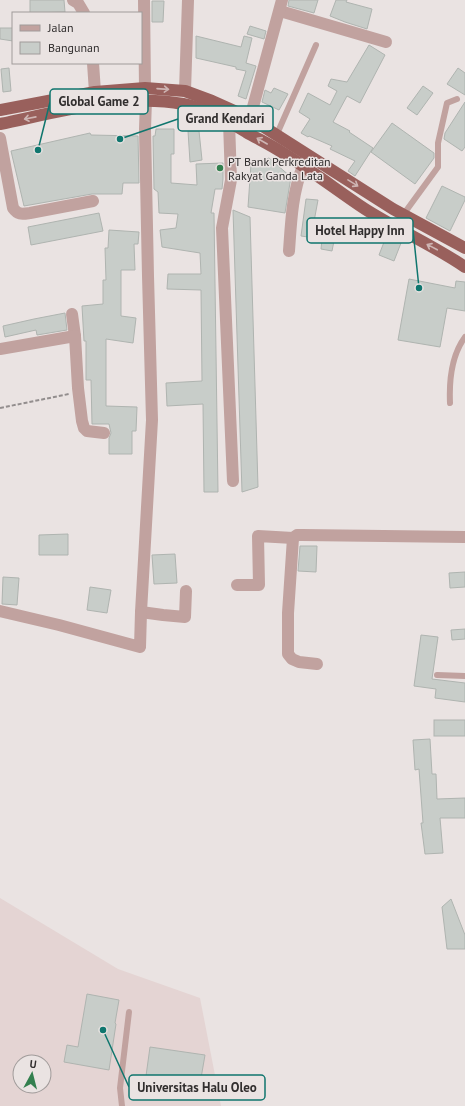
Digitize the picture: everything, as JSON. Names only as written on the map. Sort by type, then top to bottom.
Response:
[{"type":"highway","points":[[0,110],[95,92],[145,88],[185,91],[250,118],[403,215],[465,248]]},
{"type":"highway","points":[[60,98],[62,112]]},
{"type":"highway","points":[[0,124],[92,106],[146,100],[184,104],[206,111],[229,122],[283,153],[372,213],[465,266]]},
{"type":"street","points":[[73,0],[78,3],[83,12]]},
{"type":"street","points":[[144,0],[145,88]]},
{"type":"street","points":[[185,91],[188,0]]},
{"type":"street","points":[[250,118],[281,6],[386,42]]},
{"type":"street","points":[[93,64],[95,92]]},
{"type":"street","points":[[0,611],[140,647],[152,420],[147,245],[146,100]]},
{"type":"street","points":[[229,122],[231,180],[222,228],[232,482]]},
{"type":"street","points":[[0,138],[13,208],[16,213],[30,213],[92,201]]},
{"type":"street","points":[[289,251],[292,206],[303,166]]},
{"type":"street","points":[[72,314],[82,421],[84,428],[93,432],[104,433]]},
{"type":"street","points":[[0,349],[74,336]]},
{"type":"street","points":[[237,585],[259,585],[258,536],[293,538],[297,535],[302,535],[465,538]]},
{"type":"street","points":[[293,538],[288,613],[288,654],[292,659],[300,662],[317,664]]},
{"type":"street","points":[[141,612],[185,617],[186,591]]},
{"type":"lane","points":[[277,134],[316,45]]},
{"type":"lane","points":[[403,215],[438,167],[438,143],[447,103],[457,99]]},
{"type":"lane","points":[[450,403],[451,370],[454,357],[465,337]]},
{"type":"lane","points":[[437,675],[465,676]]},
{"type":"lane","points":[[122,1106],[120,1088],[129,1012]]},
{"type":"path","points":[[0,408],[74,392],[78,388]]},
{"type":"shaded area","points":[[0,898],[118,969],[200,998],[221,1106],[0,1106]]},
{"type":"building","points":[[30,0],[64,0],[65,12],[30,12]]},
{"type":"building","points":[[289,0],[318,0],[314,13],[288,6]]},
{"type":"building","points":[[336,0],[347,0],[346,2],[372,9],[367,29],[330,16]]},
{"type":"building","points":[[152,1],[164,1],[163,22],[152,22]]},
{"type":"building","points":[[250,26],[266,31],[264,39],[247,34]]},
{"type":"building","points":[[0,28],[12,28],[12,41],[0,39]]},
{"type":"building","points":[[196,36],[241,47],[244,36],[252,38],[246,63],[256,66],[246,99],[238,96],[246,71],[236,69],[236,67],[196,58]]},
{"type":"building","points":[[369,45],[385,55],[360,103],[347,96],[333,122],[350,131],[349,132],[373,148],[355,176],[348,171],[355,161],[330,149],[332,146],[301,133],[310,119],[299,112],[308,93],[330,105],[337,91],[328,86],[331,79],[347,82]]},
{"type":"building","points":[[9,68],[11,91],[3,92],[1,69]]},
{"type":"building","points":[[458,68],[465,73],[465,95],[447,84]]},
{"type":"building","points":[[423,86],[433,93],[417,115],[407,108]]},
{"type":"building","points":[[274,88],[288,94],[279,110],[262,102],[265,90],[271,93]]},
{"type":"building","points":[[465,102],[465,147],[462,151],[444,139],[445,133]]},
{"type":"building","points":[[392,123],[434,153],[434,158],[415,184],[371,152]]},
{"type":"building","points":[[156,129],[174,129],[174,154],[171,154],[171,183],[197,185],[196,164],[223,163],[222,189],[215,189],[211,213],[214,213],[218,492],[204,492],[203,404],[167,406],[166,383],[202,381],[201,290],[167,289],[168,274],[201,274],[200,253],[162,247],[160,230],[176,228],[178,214],[159,213],[158,192],[154,189],[153,136],[155,136]]},
{"type":"building","points":[[188,131],[199,131],[202,160],[190,162]]},
{"type":"building","points":[[90,133],[91,135],[138,136],[139,183],[123,183],[122,194],[92,194],[24,206],[11,151]]},
{"type":"building","points":[[269,158],[291,177],[285,213],[248,207],[251,164]]},
{"type":"building","points":[[442,186],[465,197],[465,200],[450,231],[426,218]]},
{"type":"building","points":[[306,199],[318,200],[313,227],[336,231],[332,251],[321,249],[322,239],[301,236]]},
{"type":"building","points":[[233,210],[250,217],[258,487],[242,492]]},
{"type":"building","points":[[99,213],[103,231],[31,245],[28,227]]},
{"type":"building","points":[[109,230],[139,232],[138,244],[134,244],[135,270],[121,270],[121,316],[136,318],[133,343],[106,339],[106,406],[137,407],[136,431],[132,431],[132,454],[109,454],[109,438],[111,433],[109,424],[92,424],[91,380],[86,380],[86,341],[84,341],[82,306],[103,304],[103,280],[106,280],[105,248],[108,248]]},
{"type":"building","points":[[386,237],[401,243],[394,261],[379,255]]},
{"type":"building","points":[[409,279],[455,288],[456,281],[465,282],[465,311],[447,308],[440,347],[398,340]]},
{"type":"building","points":[[65,313],[67,330],[37,335],[36,330],[5,337],[3,326]]},
{"type":"building","points":[[68,534],[68,555],[39,555],[39,535]]},
{"type":"building","points":[[300,546],[317,546],[316,572],[298,571]]},
{"type":"building","points":[[175,554],[177,583],[154,584],[152,555]]},
{"type":"building","points":[[465,572],[465,587],[450,588],[449,573]]},
{"type":"building","points":[[3,577],[19,578],[17,605],[2,604]]},
{"type":"building","points":[[90,587],[111,590],[107,613],[87,610]]},
{"type":"building","points":[[465,629],[465,639],[452,640],[451,630]]},
{"type":"building","points":[[421,635],[438,637],[432,679],[465,683],[465,702],[435,698],[436,689],[414,686]]},
{"type":"building","points":[[434,720],[465,720],[465,736],[434,736]]},
{"type":"building","points":[[430,739],[432,774],[436,774],[437,799],[465,798],[465,818],[440,818],[443,853],[425,854],[421,823],[423,823],[419,769],[415,770],[413,740]]},
{"type":"building","points":[[451,899],[465,935],[465,949],[447,949],[442,907]]},
{"type":"building","points":[[87,994],[119,1000],[109,1070],[64,1062],[67,1045],[78,1047]]},
{"type":"building","points":[[150,1047],[205,1055],[200,1084],[146,1076]]},
{"type":"place","name":"Grand Kendari","points":[[120,139]]},
{"type":"place","name":"Global Game 2","points":[[38,150]]},
{"type":"place","name":"PT Bank Perkreditan Rakyat Ganda Lata","points":[[220,168]]},
{"type":"place","name":"Hotel Happy Inn","points":[[419,288]]},
{"type":"place","name":"Universitas Halu Oleo","points":[[103,1030]]}]
